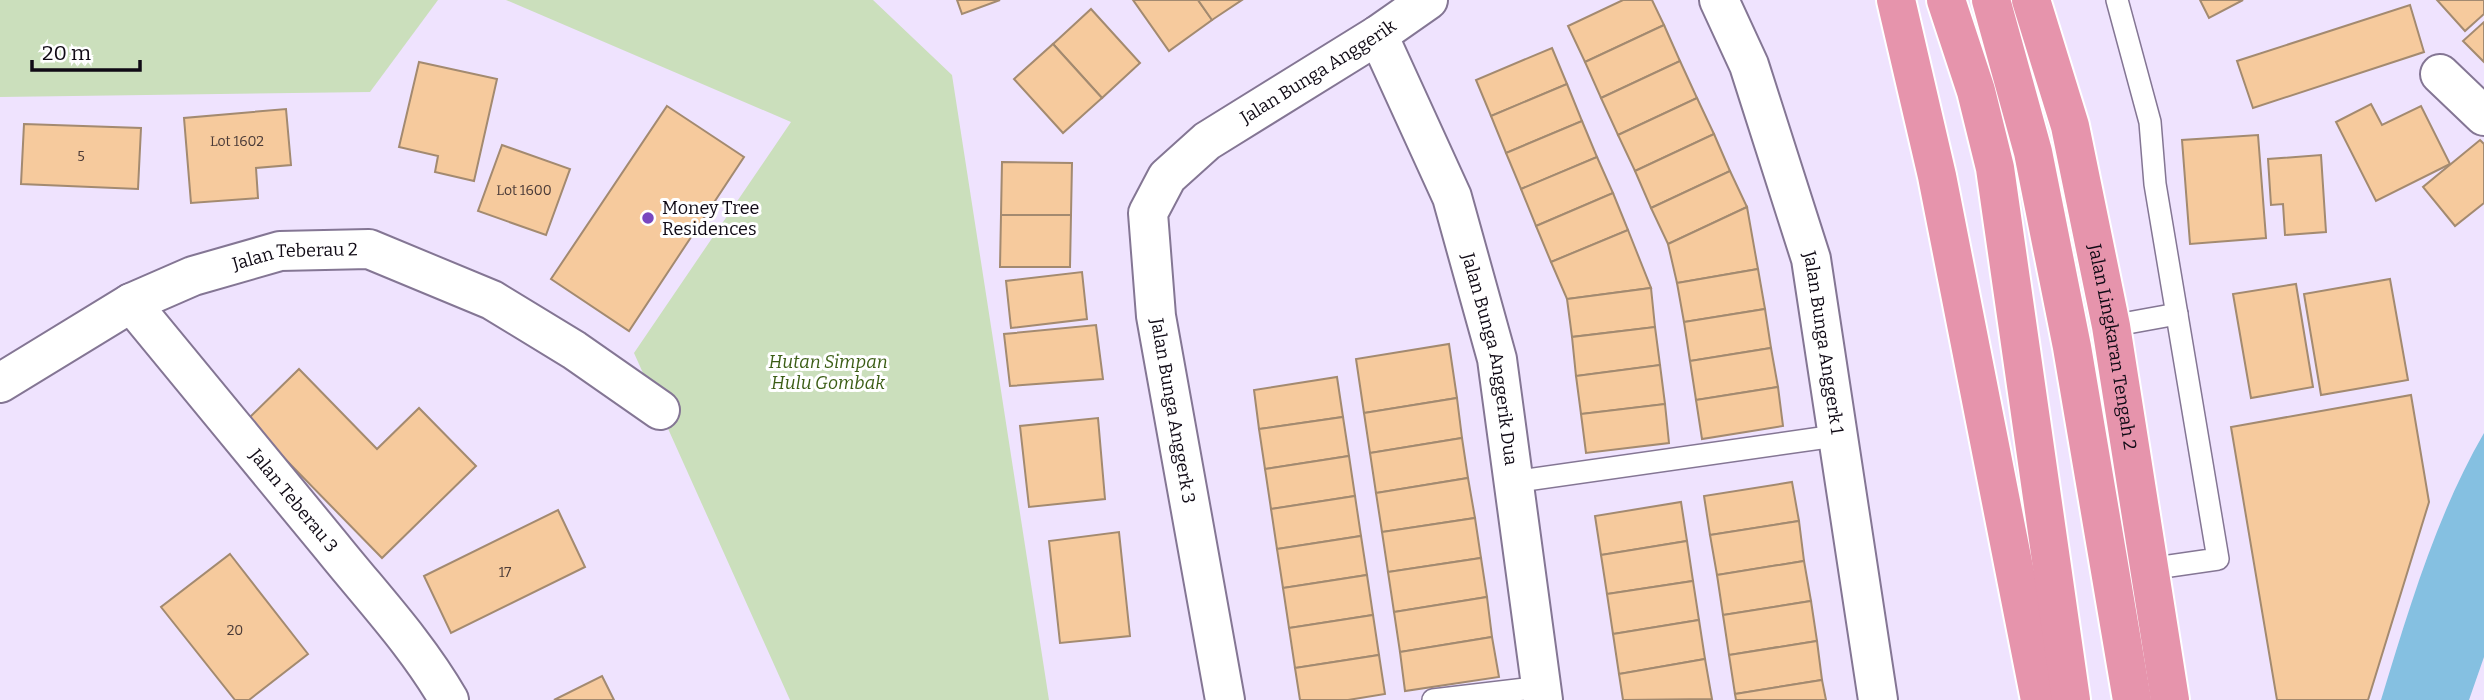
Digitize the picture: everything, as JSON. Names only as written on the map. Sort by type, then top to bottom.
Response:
[{"type":"highway","points":[[1896,0],[1937,176],[2040,700]]},
{"type":"highway","points":[[1991,0],[2034,152],[2072,347],[2132,700]]},
{"type":"highway","name":"Jalan Lingkaran Tengah 2","points":[[2031,0],[2070,126],[2111,326],[2171,700]]},
{"type":"highway","points":[[1945,3],[1976,91],[1995,168],[2071,700]]},
{"type":"street","name":"Jalan Bunga Anggerik","points":[[1207,141],[1378,35],[1428,0]]},
{"type":"street","name":"Jalan Bunga Anggerk 1","points":[[1719,0],[1748,65],[1811,259],[1835,436],[1878,700]]},
{"type":"street","name":"Jalan Bunga Anggerik Dua","points":[[1378,35],[1452,197],[1497,359],[1542,693]]},
{"type":"street","points":[[2440,74],[2484,116]]},
{"type":"street","name":"Jalan Bunga Anggerk 3","points":[[1207,141],[1167,177],[1148,213],[1156,316],[1225,700]]},
{"type":"street","name":"Jalan Teberau 2","points":[[0,383],[131,303],[193,276],[280,251],[369,249],[492,300],[573,350],[660,410]]},
{"type":"street","name":"Jalan Teberau 3","points":[[131,303],[349,568],[388,611],[424,657],[449,700]]},
{"type":"lane","points":[[2116,0],[2150,122],[2155,184],[2218,559],[2149,569]]},
{"type":"lane","points":[[2111,326],[2178,314]]},
{"type":"lane","points":[[1513,481],[1835,436]]},
{"type":"lane","points":[[1433,700],[1542,693]]},
{"type":"green space","points":[[0,0],[438,0],[370,92],[0,97]]},
{"type":"green space","name":"Hutan Simpan Hulu Gombak","points":[[506,0],[873,0],[952,75],[1049,700],[790,700],[634,353],[791,122]]},
{"type":"water","points":[[2484,433],[2484,657],[2469,700],[2381,700],[2413,597],[2438,530]]},
{"type":"building","points":[[957,0],[1000,0],[962,14]]},
{"type":"building","points":[[1133,0],[1198,0],[1212,20],[1169,51]]},
{"type":"building","points":[[1198,0],[1242,0],[1212,20]]},
{"type":"building","points":[[1623,0],[1652,0],[1664,25],[1585,62],[1568,26]]},
{"type":"building","points":[[2200,0],[2243,0],[2209,18]]},
{"type":"building","points":[[2437,0],[2484,0],[2484,14],[2465,31]]},
{"type":"building","points":[[2410,5],[2424,52],[2253,108],[2237,61]]},
{"type":"building","points":[[1091,9],[1140,63],[1102,98],[1053,44]]},
{"type":"building","points":[[2484,22],[2484,62],[2463,41]]},
{"type":"building","points":[[1664,25],[1680,61],[1601,98],[1585,62]]},
{"type":"building","points":[[1053,44],[1102,98],[1063,133],[1014,79]]},
{"type":"building","points":[[1552,48],[1567,84],[1491,116],[1476,80]]},
{"type":"building","points":[[1680,61],[1697,98],[1618,135],[1601,98]]},
{"type":"building","points":[[419,62],[497,79],[474,181],[435,172],[438,156],[399,147]]},
{"type":"building","points":[[1567,84],[1582,121],[1506,153],[1491,116]]},
{"type":"building","points":[[1697,98],[1714,134],[1635,171],[1618,135]]},
{"type":"building","points":[[2371,104],[2382,125],[2421,106],[2450,164],[2376,201],[2336,122]]},
{"type":"building","name":"Money Tree Residences","points":[[667,106],[744,157],[629,331],[551,279]]},
{"type":"building","points":[[286,109],[291,165],[256,168],[258,198],[191,203],[184,118]]},
{"type":"building","points":[[1582,121],[1597,157],[1521,189],[1506,153]]},
{"type":"building","points":[[24,124],[141,128],[138,189],[21,184]]},
{"type":"building","points":[[1714,134],[1730,171],[1651,208],[1635,171]]},
{"type":"building","points":[[2258,135],[2266,238],[2190,244],[2182,140]]},
{"type":"building","points":[[2480,140],[2484,144],[2484,203],[2455,226],[2423,187]]},
{"type":"building","points":[[502,145],[570,169],[546,235],[478,211]]},
{"type":"building","points":[[2321,155],[2326,232],[2285,235],[2283,204],[2271,205],[2268,159]]},
{"type":"building","points":[[1597,157],[1613,193],[1536,226],[1521,189]]},
{"type":"building","points":[[1002,162],[1072,163],[1071,215],[1001,215]]},
{"type":"building","points":[[1730,171],[1747,207],[1668,244],[1651,208]]},
{"type":"building","points":[[1613,193],[1628,230],[1551,262],[1536,226]]},
{"type":"building","points":[[1747,207],[1758,269],[1677,283],[1668,244]]},
{"type":"building","points":[[1001,215],[1071,215],[1070,267],[1000,267]]},
{"type":"building","points":[[1628,230],[1651,288],[1567,299],[1551,262]]},
{"type":"building","points":[[1758,269],[1765,309],[1684,322],[1677,283]]},
{"type":"building","points":[[1082,272],[1087,319],[1011,328],[1006,281]]},
{"type":"building","points":[[2390,279],[2408,380],[2321,395],[2304,294]]},
{"type":"building","points":[[2296,284],[2313,387],[2251,398],[2233,294]]},
{"type":"building","points":[[1651,288],[1655,327],[1572,337],[1567,299]]},
{"type":"building","points":[[1765,309],[1771,348],[1690,361],[1684,322]]},
{"type":"building","points":[[1096,325],[1103,379],[1010,386],[1004,334]]},
{"type":"building","points":[[1655,327],[1660,365],[1576,376],[1572,337]]},
{"type":"building","points":[[1449,344],[1457,398],[1364,413],[1356,359]]},
{"type":"building","points":[[1771,348],[1778,387],[1696,400],[1690,361]]},
{"type":"building","points":[[1660,365],[1665,404],[1581,414],[1576,376]]},
{"type":"building","points":[[299,369],[377,449],[419,408],[476,466],[382,558],[247,420]]},
{"type":"building","points":[[1337,377],[1343,417],[1259,429],[1254,390]]},
{"type":"building","points":[[1778,387],[1783,426],[1702,439],[1696,400]]},
{"type":"building","points":[[2411,395],[2429,502],[2368,700],[2277,700],[2231,427]]},
{"type":"building","points":[[1457,398],[1462,438],[1370,453],[1364,413]]},
{"type":"building","points":[[1665,404],[1669,443],[1586,453],[1581,414]]},
{"type":"building","points":[[1343,417],[1349,456],[1265,469],[1259,429]]},
{"type":"building","points":[[1098,418],[1105,499],[1029,507],[1020,426]]},
{"type":"building","points":[[1462,438],[1468,478],[1376,493],[1370,453]]},
{"type":"building","points":[[1349,456],[1355,496],[1271,509],[1265,469]]},
{"type":"building","points":[[1468,478],[1475,518],[1382,532],[1376,493]]},
{"type":"building","points":[[1792,482],[1799,521],[1710,535],[1704,496]]},
{"type":"building","points":[[1355,496],[1361,536],[1277,549],[1271,509]]},
{"type":"building","points":[[1681,502],[1687,541],[1601,555],[1595,516]]},
{"type":"building","points":[[558,510],[585,567],[451,633],[424,576]]},
{"type":"building","points":[[1475,518],[1481,558],[1388,572],[1382,532]]},
{"type":"building","points":[[1799,521],[1804,561],[1717,575],[1710,535]]},
{"type":"building","points":[[1119,532],[1130,636],[1060,643],[1049,541]]},
{"type":"building","points":[[1361,536],[1367,575],[1283,588],[1277,549]]},
{"type":"building","points":[[1687,541],[1693,581],[1607,594],[1601,555]]},
{"type":"building","points":[[230,554],[308,654],[249,700],[235,700],[161,607]]},
{"type":"building","points":[[1481,558],[1487,597],[1394,612],[1388,572]]},
{"type":"building","points":[[1804,561],[1811,601],[1723,615],[1717,575]]},
{"type":"building","points":[[1367,575],[1373,615],[1289,628],[1283,588]]},
{"type":"building","points":[[1693,581],[1699,620],[1613,634],[1607,594]]},
{"type":"building","points":[[1487,597],[1492,637],[1400,652],[1394,612]]},
{"type":"building","points":[[1811,601],[1817,641],[1729,655],[1723,615]]},
{"type":"building","points":[[1373,615],[1379,655],[1295,668],[1289,628]]},
{"type":"building","points":[[1699,620],[1705,659],[1619,674],[1613,634]]},
{"type":"building","points":[[1492,637],[1499,677],[1405,691],[1400,652]]},
{"type":"building","points":[[1817,641],[1822,680],[1735,694],[1729,655]]},
{"type":"building","points":[[1379,655],[1385,694],[1348,700],[1300,700],[1295,668]]},
{"type":"building","points":[[1705,659],[1712,699],[1623,700],[1619,674]]},
{"type":"building","points":[[602,676],[614,700],[554,700]]},
{"type":"building","points":[[1822,680],[1826,700],[1736,700],[1735,694]]},
{"type":"place","name":"Money Tree Residences","points":[[648,218]]}]
